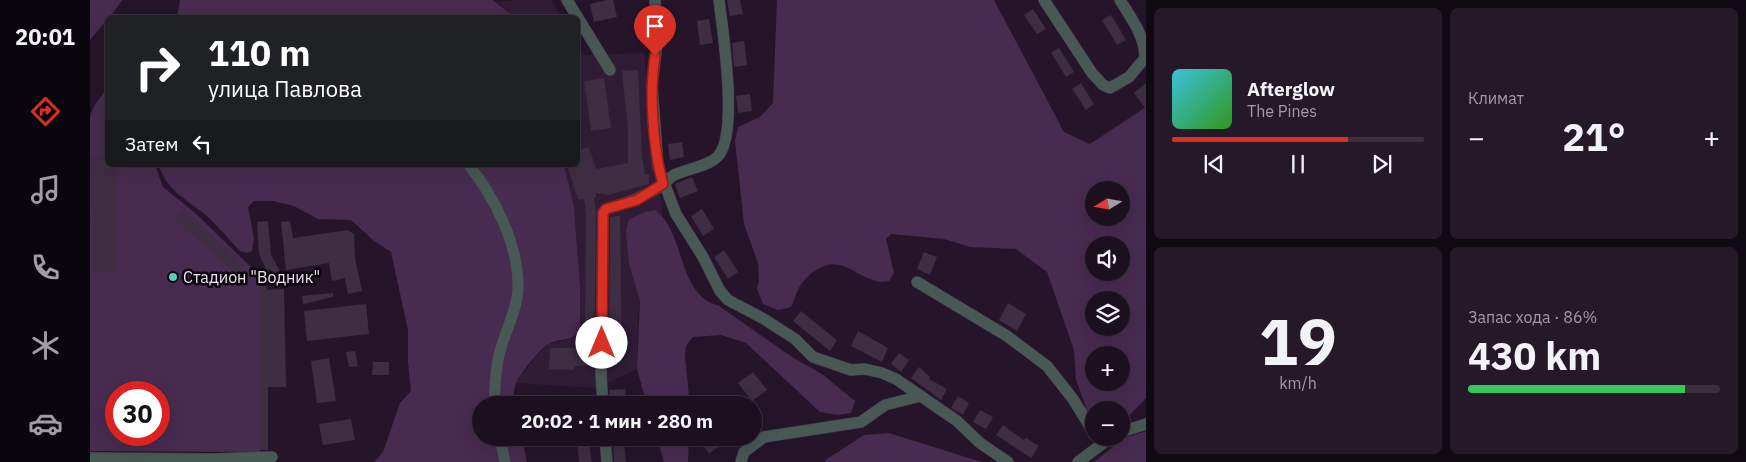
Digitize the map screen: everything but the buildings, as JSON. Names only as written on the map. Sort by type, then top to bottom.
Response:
[{"type":"street","points":[[567,0],[576,15]]},
{"type":"street","points":[[656,0],[657,37],[652,85],[658,167],[676,214],[703,256],[720,290],[728,300],[795,339],[813,357],[851,370],[882,372],[957,421],[980,443],[1008,462]]},
{"type":"street","points":[[602,396],[602,218],[606,209],[637,200],[663,184],[672,176],[711,162],[719,155],[726,138],[729,116],[720,0]]},
{"type":"street","points":[[1044,0],[1092,73],[1103,85],[1110,88],[1129,77],[1145,58],[1145,49],[1140,34],[1120,0]]},
{"type":"street","points":[[580,21],[610,70]]},
{"type":"street","points":[[471,167],[492,201],[512,248],[516,267],[518,290],[498,357],[495,396]]},
{"type":"street","points":[[917,282],[1007,336],[1047,366],[1085,418]]},
{"type":"street","points":[[740,462],[744,452],[764,437],[861,422],[885,405],[921,396]]},
{"type":"street","points":[[1130,429],[1146,424]]},
{"type":"street","points":[[502,446],[505,462]]},
{"type":"street","points":[[606,446],[607,462]]},
{"type":"street","points":[[1078,462],[1096,446]]},
{"type":"street","points":[[90,458],[213,459],[272,457]]},
{"type":"shaded area","points":[[90,0],[122,0],[111,15],[105,15],[105,22],[90,40]]},
{"type":"shaded area","points":[[180,0],[493,0],[512,15],[177,15]]},
{"type":"shaded area","points":[[552,0],[560,15],[512,15],[497,2]]},
{"type":"shaded area","points":[[777,0],[994,0],[1064,132],[1090,144],[1146,107],[1146,398],[1130,415],[1130,401],[1085,401],[1085,404],[1076,380],[1074,350],[1047,272],[1016,249],[970,247],[944,239],[891,234],[886,239],[894,273],[889,281],[880,282],[846,267],[829,264],[809,275],[799,288],[791,307],[778,310],[763,304],[757,289],[759,280],[758,263],[744,224],[735,141],[738,127],[760,117],[773,103]]},
{"type":"shaded area","points":[[580,50],[583,55],[644,53],[663,216],[656,210],[629,264],[640,301],[637,369],[596,388],[516,383],[535,357],[549,344],[573,338],[580,331],[580,287],[574,206],[564,167],[580,167]]},
{"type":"shaded area","name":"Стадион \"Водник\"","points":[[105,91],[105,167],[156,167],[163,187],[194,212],[251,267],[260,286],[260,452],[90,451],[90,117],[94,106]]},
{"type":"shaded area","points":[[160,167],[564,167],[574,206],[580,287],[580,331],[569,339],[549,344],[535,356],[520,376],[515,386],[514,396],[472,396],[472,446],[524,446],[527,462],[374,462],[383,452],[400,403],[411,391],[408,362],[408,330],[391,252],[373,240],[351,220],[318,219],[294,206],[273,201],[254,201],[248,207],[254,238],[252,251],[247,253],[240,251],[207,216],[185,200],[166,181]]},
{"type":"shaded area","points":[[656,210],[666,221],[673,234],[689,277],[696,290],[705,300],[719,306],[792,357],[822,374],[855,401],[851,413],[838,415],[820,412],[746,343],[721,335],[693,337],[686,346],[685,357],[689,396],[644,396],[637,369],[640,301],[629,264],[626,232],[628,221],[645,212]]},
{"type":"shaded area","points":[[1146,431],[1146,462],[1094,462],[1114,446],[1130,446],[1130,436]]},
{"type":"shaded area","points":[[889,433],[982,462],[825,462],[864,435]]},
{"type":"shaded area","points":[[659,446],[689,446],[688,462],[664,462]]},
{"type":"place","name":"Стадион \"Водник\"","points":[[173,277]]},
{"type":"route","points":[[602,343],[603,213],[606,209],[637,200],[663,184],[658,167],[652,85],[655,56]]}]
